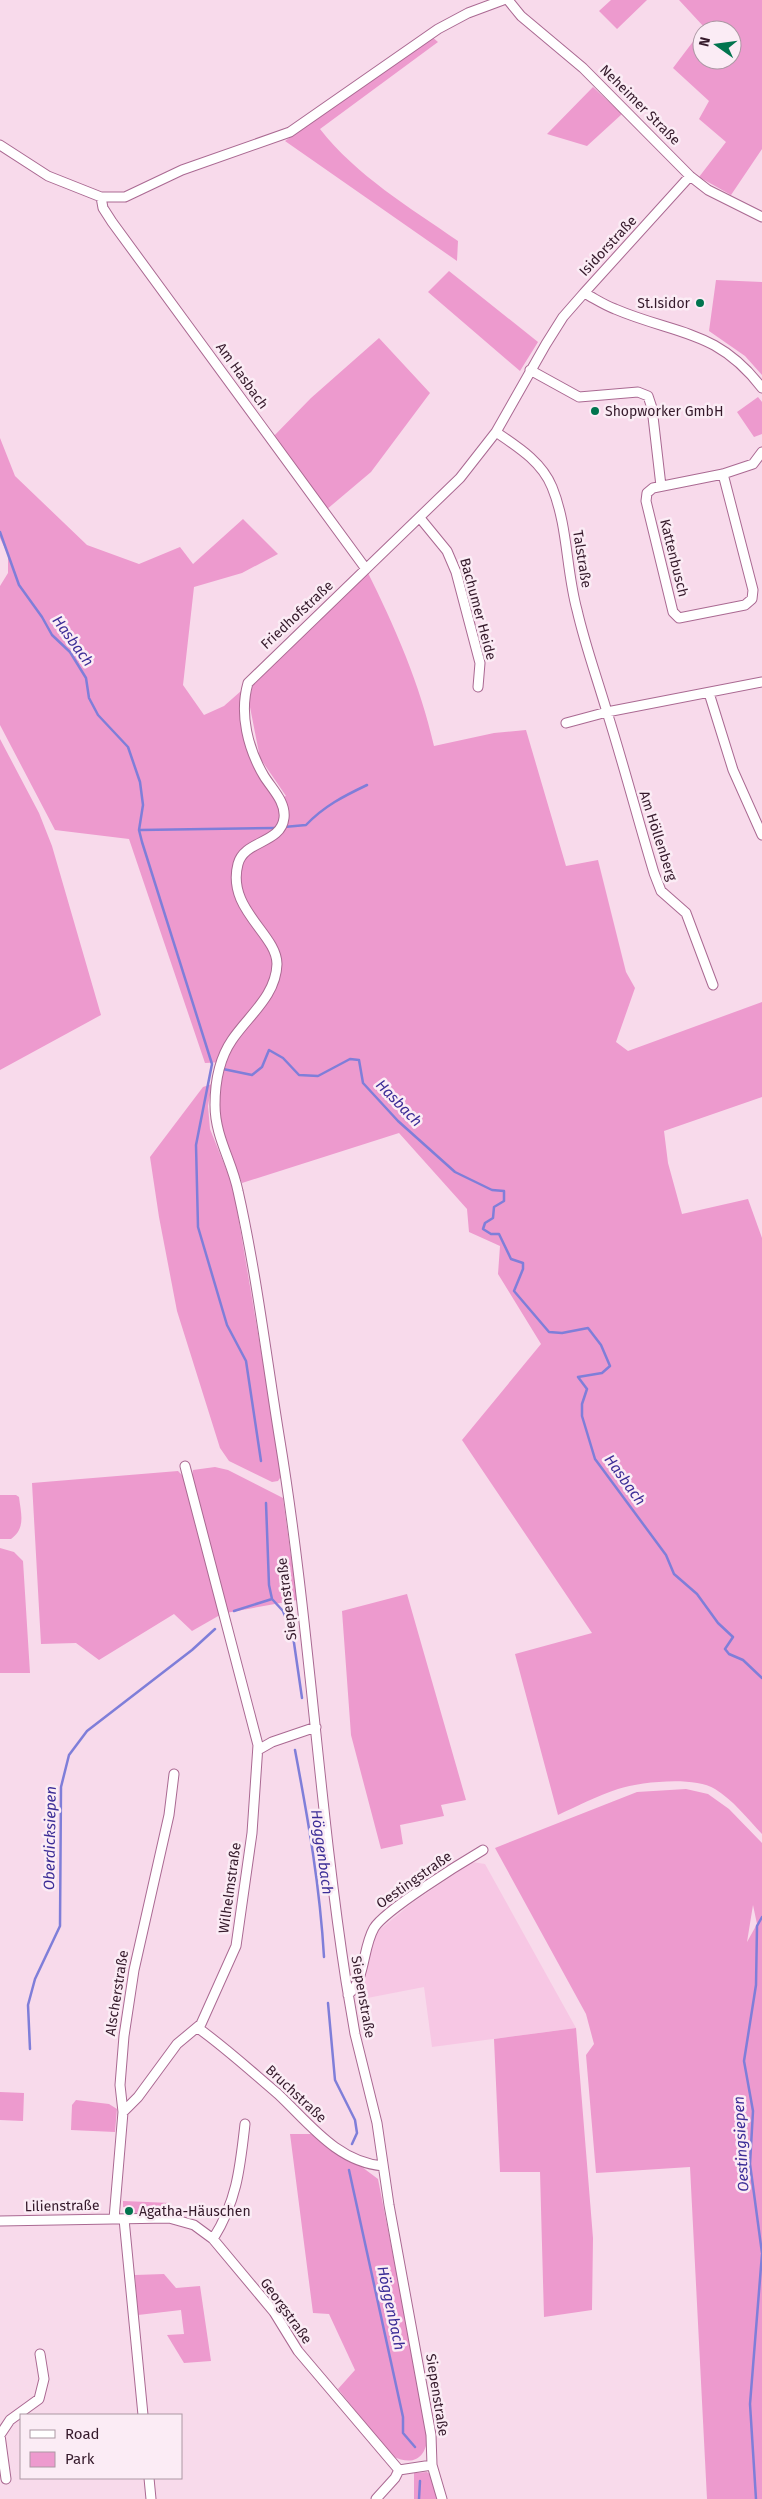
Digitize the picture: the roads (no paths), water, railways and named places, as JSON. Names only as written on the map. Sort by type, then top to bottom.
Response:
[{"type":"street","points":[[0,145],[48,176],[101,197],[125,197],[182,170],[290,132],[438,29],[468,13],[503,0]]},
{"type":"street","name":"Neheimer Straße","points":[[508,0],[521,16],[583,68],[690,176],[708,190],[762,217]]},
{"type":"street","name":"Isidorstraße","points":[[690,176],[584,293],[614,309],[706,340],[731,356],[762,388]]},
{"type":"street","name":"Am Hasbach","points":[[101,197],[103,208],[112,222],[366,569]]},
{"type":"street","name":"Friedhofstraße","points":[[218,1074],[232,1040],[260,1005],[274,978],[275,954],[244,906],[238,889],[237,870],[243,854],[279,832],[284,822],[284,811],[281,801],[261,770],[251,746],[245,714],[246,689],[252,677],[460,478],[496,432],[530,370],[563,318],[584,293]]},
{"type":"street","points":[[530,370],[579,397],[638,392],[648,396],[652,408],[661,486],[723,474],[753,464],[762,452]]},
{"type":"street","name":"Talstraße","points":[[496,432],[522,450],[541,468],[552,487],[563,527],[576,607],[589,657],[607,712]]},
{"type":"street","name":"Kattenbusch","points":[[661,486],[649,490],[646,501],[673,612],[675,616],[683,619],[745,605],[752,599],[753,590],[723,474]]},
{"type":"street","name":"Bachumer Heide","points":[[420,518],[447,551],[456,572],[480,663],[478,687]]},
{"type":"street","points":[[566,723],[607,712],[762,682]]},
{"type":"street","points":[[709,693],[733,770],[761,829]]},
{"type":"street","name":"Am Höllenberg","points":[[607,712],[654,873],[661,891],[686,914],[713,985]]},
{"type":"street","name":"Siepenstraße","points":[[218,1074],[215,1105],[217,1129],[239,1192],[289,1494],[328,1844],[354,2034],[378,2123],[383,2166],[432,2435],[432,2465],[442,2499]]},
{"type":"street","name":"Wilhelmstraße","points":[[123,2112],[138,2097],[177,2044],[198,2028],[235,1949],[248,1867],[258,1750],[185,1466]]},
{"type":"street","points":[[258,1750],[277,1740],[316,1727]]},
{"type":"street","name":"Alscherstraße","points":[[114,2219],[123,2112],[120,2085],[131,1984],[168,1815],[174,1774]]},
{"type":"street","name":"Oestingstraße","points":[[348,1995],[356,1987],[371,1934],[377,1924],[450,1871],[483,1850]]},
{"type":"street","name":"Bruchstraße","points":[[198,2028],[277,2094],[315,2131],[334,2146],[355,2159],[383,2166]]},
{"type":"street","points":[[213,2240],[230,2208],[235,2194],[245,2124]]},
{"type":"street","points":[[124,2219],[143,2414]]},
{"type":"street","name":"Lilienstraße","points":[[0,2221],[124,2219]]},
{"type":"street","name":"Georgstraße","points":[[124,2219],[178,2219],[201,2229],[213,2240],[274,2312],[298,2351],[399,2470]]},
{"type":"street","points":[[6,2479],[0,2435],[10,2420],[39,2399],[44,2380],[40,2354]]},
{"type":"street","points":[[376,2499],[395,2478],[399,2470],[432,2465]]},
{"type":"street","points":[[149,2479],[151,2499]]},
{"type":"waterway","name":"Hasbach","points":[[0,532],[19,585],[42,617],[52,635],[70,652],[86,678],[89,698],[98,715],[128,747],[140,782],[143,805],[139,830],[142,842],[212,1064],[196,1145],[198,1227],[227,1325],[246,1361],[261,1461]]},
{"type":"waterway","points":[[284,827],[306,825],[342,797],[367,785]]},
{"type":"waterway","points":[[140,830],[276,828]]},
{"type":"waterway","name":"Hasbach","points":[[223,1069],[252,1075],[262,1067],[269,1050],[283,1058],[299,1075],[318,1076],[350,1059],[359,1060],[363,1083],[398,1121],[455,1172],[492,1190],[504,1191],[504,1201],[494,1207],[493,1218],[485,1223],[483,1229],[491,1234],[499,1234],[511,1259],[523,1263],[523,1269],[514,1291],[549,1332],[562,1333],[588,1328],[601,1345],[610,1366],[602,1373],[578,1377],[587,1389],[582,1404],[582,1416],[595,1459],[666,1555],[674,1574],[697,1594],[718,1623],[733,1637],[725,1649],[729,1654],[743,1660],[762,1678]]},
{"type":"waterway","name":"Höggenbach","points":[[266,1503],[269,1585],[272,1599],[283,1611],[293,1636],[302,1698]]},
{"type":"waterway","name":"Oberdicksiepen","points":[[234,1611],[272,1599]]},
{"type":"waterway","name":"Oberdicksiepen","points":[[30,2049],[28,2005],[35,1979],[60,1926],[61,1787],[69,1755],[87,1731],[192,1650],[215,1629]]},
{"type":"waterway","name":"Höggenbach","points":[[295,1750],[309,1827],[324,1957]]},
{"type":"waterway","name":"Oestingsiepen","points":[[762,1917],[757,1926],[756,1985],[744,2061],[753,2111],[750,2164],[762,2253]]},
{"type":"waterway","points":[[328,2003],[335,2080],[355,2120],[357,2133],[352,2144]]},
{"type":"waterway","name":"Höggenbach","points":[[349,2170],[403,2417],[403,2433],[415,2447]]},
{"type":"waterway","name":"Oestingsiepen","points":[[756,2499],[750,2404],[762,2254]]},
{"type":"waterway","name":"Höggenbach","points":[[419,2499],[420,2481]]},
{"type":"place","name":"St.Isidor","points":[[700,303]]},
{"type":"place","name":"Shopworker GmbH","points":[[595,411]]},
{"type":"place","name":"Agatha-Häuschen","points":[[129,2211]]}]
